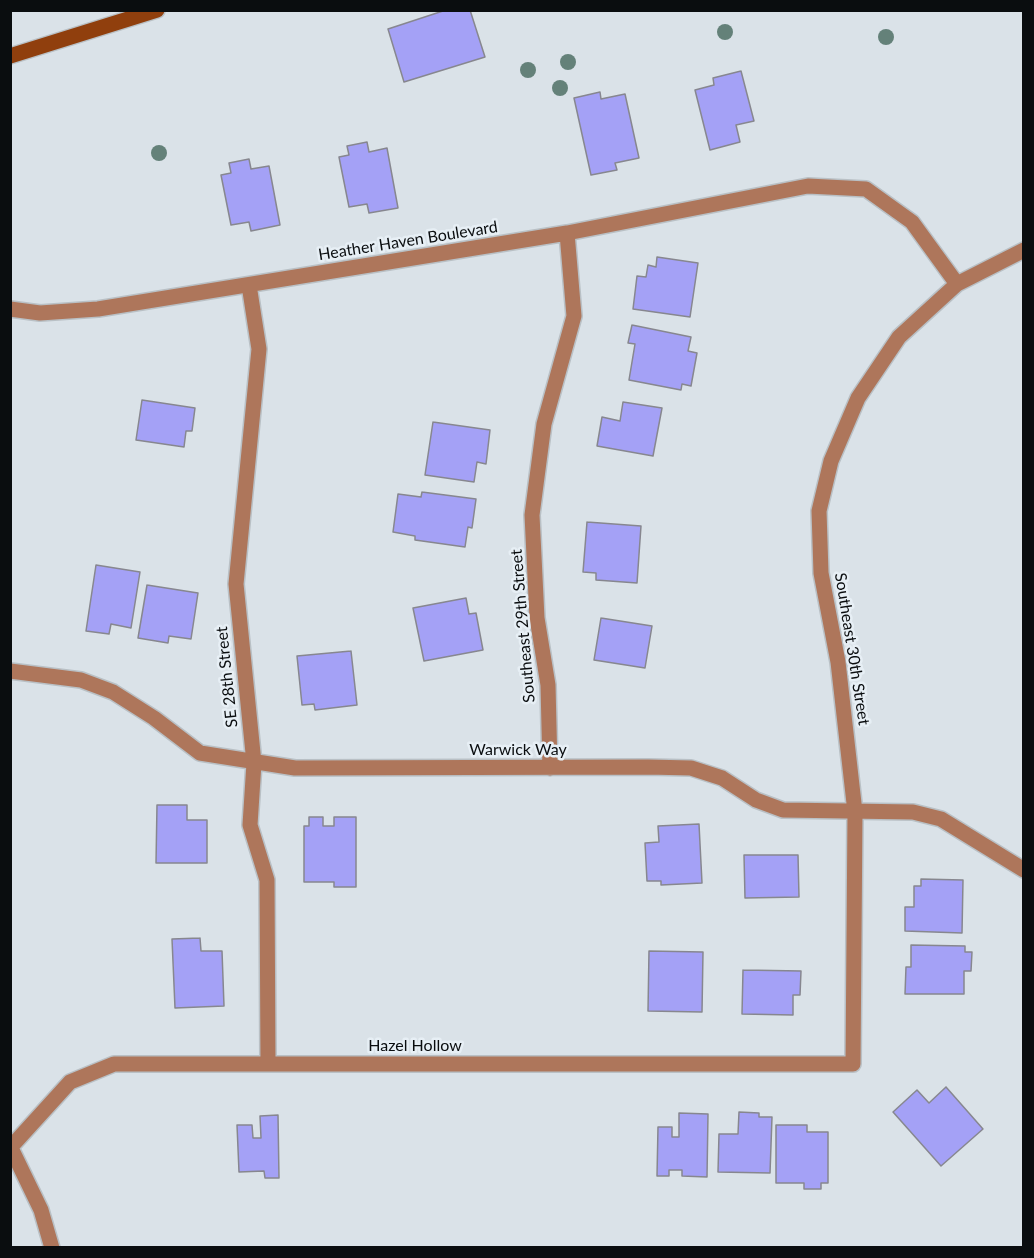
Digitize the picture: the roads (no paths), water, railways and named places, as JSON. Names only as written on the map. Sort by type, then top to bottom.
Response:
[{"type":"street","points":[[10,56],[157,10]]},
{"type":"street","name":"Heather Haven Boulevard","points":[[10,309],[40,313],[98,309],[567,233],[808,186],[867,189],[912,222],[957,284]]},
{"type":"street","name":"Southeast 29th Street","points":[[550,768],[548,686],[537,618],[532,515],[543,424],[574,316],[567,233]]},
{"type":"street","name":"Southeast 30th Street","points":[[853,1064],[855,812],[838,662],[821,573],[819,511],[831,461],[858,398],[899,338],[957,284],[1023,250]]},
{"type":"street","name":"SE 28th Street","points":[[249,285],[259,349],[236,584],[254,763],[250,825],[267,880],[268,1064]]},
{"type":"street","name":"Warwick Way","points":[[10,671],[81,680],[113,692],[154,718],[200,753],[295,768],[648,766],[691,768],[722,778],[756,800],[783,810],[913,812],[941,819],[1023,870]]},
{"type":"street","name":"Hazel Hollow","points":[[11,1148],[70,1082],[114,1064],[853,1064]]},
{"type":"street","points":[[11,1148],[41,1210],[52,1248]]}]
